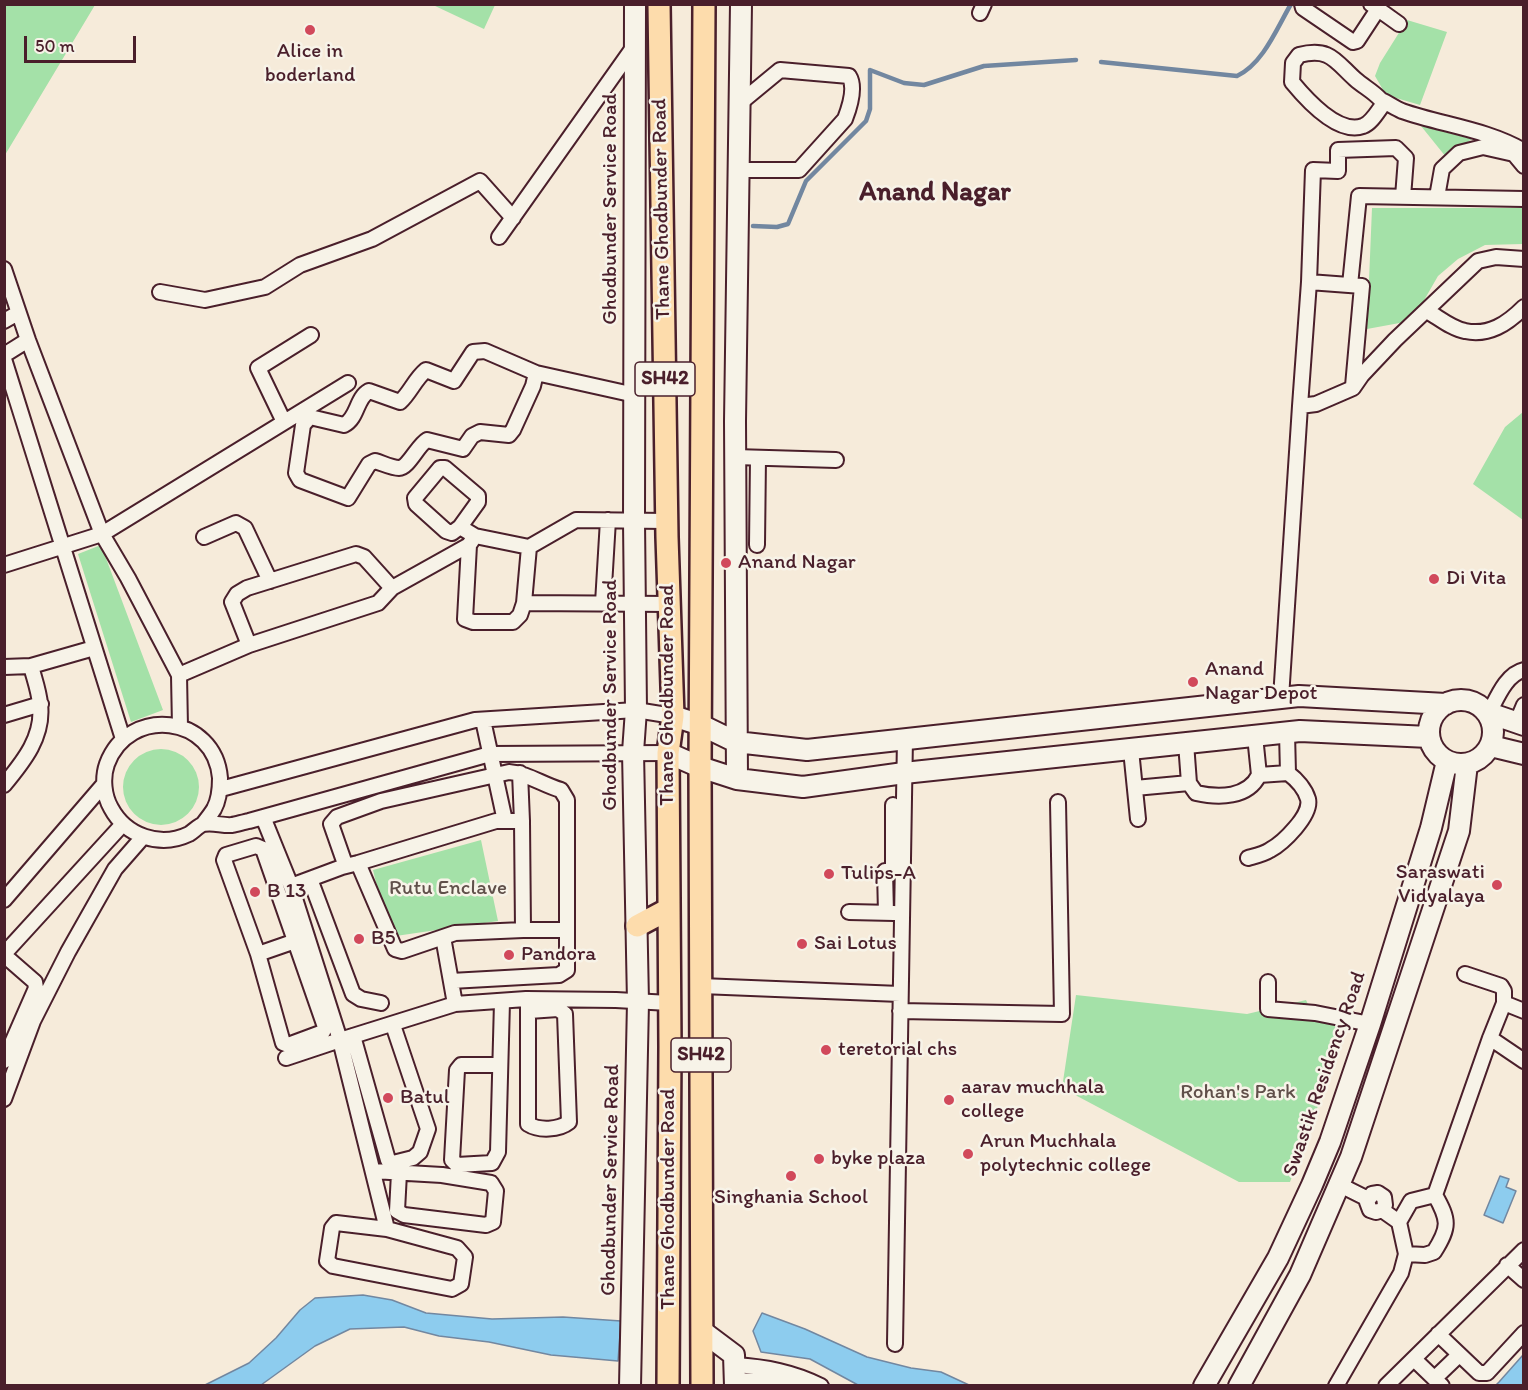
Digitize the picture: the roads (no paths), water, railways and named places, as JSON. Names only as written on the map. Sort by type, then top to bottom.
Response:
[{"type":"main road","name":"Ghodbunder Service Road","points":[[630,1386],[638,1002],[633,752],[636,710],[635,4]]},
{"type":"main road","name":"Thane Ghodbunder Road","points":[[659,4],[667,521],[673,716],[668,753],[668,1386]]},
{"type":"main road","name":"Thane Ghodbunder Road","points":[[702,1386],[700,767],[704,4]]},
{"type":"main road","points":[[736,779],[735,457],[741,4]]},
{"type":"main road","points":[[673,716],[701,725],[736,742],[807,750],[1299,696],[1446,704],[1463,700],[1520,725]]},
{"type":"main road","points":[[1446,704],[1438,709],[1433,717],[1429,727],[1429,737],[1435,751],[1447,761],[1457,764],[1467,764],[1481,758],[1491,746],[1493,729],[1489,713]]},
{"type":"main road","points":[[668,753],[736,779],[803,787],[904,773],[1300,731],[1429,737]]},
{"type":"main road","points":[[1491,746],[1524,754]]},
{"type":"main road","name":"Swastik Residency Road","points":[[1204,1386],[1286,1241],[1312,1185],[1370,1024],[1431,828],[1447,761]]},
{"type":"main road","points":[[1239,1386],[1300,1275],[1340,1183],[1459,831],[1467,764]]},
{"type":"main road","points":[[637,926],[669,909]]},
{"type":"main road","points":[[1323,1156],[1340,1183]]},
{"type":"main road","points":[[1312,1185],[1340,1183]]},
{"type":"main road","points":[[1286,1241],[1310,1253]]},
{"type":"main road","points":[[702,1330],[734,1355],[735,1377]]},
{"type":"street","points":[[1302,4],[1303,8],[1353,42],[1357,41],[1374,7],[1399,24]]},
{"type":"street","points":[[500,237],[635,45]]},
{"type":"street","points":[[1385,102],[1364,126],[1349,127],[1335,121],[1309,103],[1292,82],[1293,63],[1299,55],[1309,53],[1335,58],[1356,80],[1401,111],[1449,123],[1510,143],[1524,151]]},
{"type":"street","points":[[738,170],[799,170],[845,118],[849,110],[853,82],[849,76],[780,70],[740,103]]},
{"type":"street","points":[[1437,197],[1442,169],[1459,153],[1483,147],[1514,154],[1524,166]]},
{"type":"street","points":[[1281,698],[1309,282],[1313,170],[1338,171],[1338,150],[1396,148],[1406,158],[1403,197]]},
{"type":"street","points":[[160,292],[205,300],[266,287],[300,265],[372,239],[480,181],[513,218]]},
{"type":"street","points":[[1350,285],[1359,196],[1524,200]]},
{"type":"street","points":[[1300,406],[1316,404],[1353,388],[1362,375],[1478,261],[1496,257],[1524,259]]},
{"type":"street","points":[[4,269],[28,340],[102,534],[179,675],[180,727]]},
{"type":"street","points":[[1309,282],[1362,286],[1353,388]]},
{"type":"street","points":[[1426,311],[1463,332],[1491,332],[1524,307]]},
{"type":"street","points":[[4,321],[18,312]]},
{"type":"street","points":[[284,422],[258,368],[312,335]]},
{"type":"street","points":[[28,340],[4,357],[123,739]]},
{"type":"street","points":[[536,373],[533,386],[509,435],[480,432],[471,436],[463,449],[427,440],[422,443],[405,466],[400,468],[375,462],[369,464],[348,498],[300,480],[296,473],[303,425],[310,417],[344,425],[351,421],[364,393],[369,391],[400,402],[426,370],[454,381],[472,352],[484,351],[536,373],[635,395]]},
{"type":"street","points":[[4,565],[102,534],[348,383]]},
{"type":"street","points":[[735,457],[836,460]]},
{"type":"street","points":[[757,545],[758,458]]},
{"type":"street","points":[[440,468],[446,468],[478,496],[478,502],[460,527],[452,533],[446,531],[416,504],[415,498],[440,468]]},
{"type":"street","points":[[179,675],[249,645],[378,603],[392,588],[472,541],[529,547],[576,520],[667,521]]},
{"type":"street","points":[[603,603],[608,520]]},
{"type":"street","points":[[204,537],[236,523],[245,528],[270,581]]},
{"type":"street","points":[[460,527],[472,541],[465,619],[473,622],[513,622],[520,615],[524,603],[529,547]]},
{"type":"street","points":[[249,645],[232,602],[237,594],[247,588],[356,554],[364,557],[392,588]]},
{"type":"street","points":[[524,603],[670,604]]},
{"type":"street","points":[[4,667],[32,666],[94,648]]},
{"type":"street","points":[[4,785],[33,746],[39,725],[41,704],[32,666]]},
{"type":"street","points":[[1489,713],[1510,677],[1524,670]]},
{"type":"street","points":[[4,715],[41,704]]},
{"type":"street","points":[[1520,725],[1524,705]]},
{"type":"street","points":[[220,789],[475,720],[636,710],[673,716]]},
{"type":"street","points":[[483,720],[505,821]]},
{"type":"street","points":[[165,724],[180,727],[198,736],[211,750],[219,769],[220,789],[215,808],[203,824],[190,834],[175,839],[159,840],[143,837],[122,825],[107,802],[104,784],[106,767],[112,752],[123,739],[135,730],[150,725],[165,724]]},
{"type":"street","points":[[1287,733],[1288,773]]},
{"type":"street","points":[[1186,743],[1189,783],[1196,793],[1212,797],[1245,792],[1254,786],[1259,775],[1255,736]]},
{"type":"street","points":[[898,871],[905,738]]},
{"type":"street","points":[[1131,750],[1138,819]]},
{"type":"street","points":[[203,824],[231,825],[490,754],[668,753]]},
{"type":"street","points":[[342,867],[345,864],[331,824],[337,817],[381,801],[508,772],[520,773],[561,790],[567,800],[567,970],[558,975],[451,981]]},
{"type":"street","points":[[520,773],[523,930]]},
{"type":"street","points":[[1248,858],[1270,850],[1294,831],[1307,807],[1308,800],[1296,778],[1288,773],[1259,775]]},
{"type":"street","points":[[1135,788],[1189,783]]},
{"type":"street","points":[[4,900],[104,784]]},
{"type":"street","points":[[900,1011],[1062,1014],[1058,802]]},
{"type":"street","points":[[893,805],[902,913],[895,1344]]},
{"type":"street","points":[[263,817],[291,886],[301,939],[325,1027],[323,1032],[288,1045],[283,1043],[258,954],[224,860],[226,855],[256,846],[262,849],[301,939],[347,1038],[388,1160],[393,1163],[413,1158],[420,1152],[428,1129],[393,1025]]},
{"type":"street","points":[[291,886],[342,867],[496,821],[522,821]]},
{"type":"street","points":[[4,1061],[36,988],[35,982],[4,955],[122,825]]},
{"type":"street","points":[[4,1099],[33,1021],[68,952],[115,869],[143,837]]},
{"type":"street","points":[[358,863],[395,949],[402,951],[455,933],[567,930]]},
{"type":"street","points":[[886,913],[885,871],[898,871]]},
{"type":"street","points":[[310,879],[353,994],[360,999],[381,1003]]},
{"type":"street","points":[[849,912],[902,913]]},
{"type":"street","points":[[443,937],[455,1004]]},
{"type":"street","points":[[258,954],[301,939]]},
{"type":"street","points":[[1406,1254],[1425,1255],[1434,1252],[1442,1239],[1447,1224],[1445,1213],[1435,1195],[1504,1003],[1504,991],[1501,986],[1466,974]]},
{"type":"street","points":[[1268,982],[1268,1009],[1315,1014],[1370,1024]]},
{"type":"street","points":[[326,994],[350,985]]},
{"type":"street","points":[[701,987],[900,994]]},
{"type":"street","points":[[529,1005],[616,1000],[669,1004]]},
{"type":"street","points":[[286,1058],[455,1004],[502,1002],[529,1005],[558,1009],[565,1014],[569,1122],[562,1128],[534,1128],[528,1124],[529,1005]]},
{"type":"street","points":[[500,1065],[461,1065],[457,1070],[452,1160],[457,1165],[492,1163],[498,1152],[502,1002]]},
{"type":"street","points":[[1504,1003],[1524,1011]]},
{"type":"street","points":[[347,1038],[373,1171],[387,1229]]},
{"type":"street","points":[[1490,1038],[1522,1057]]},
{"type":"street","points":[[373,1171],[442,1175],[491,1183],[496,1191],[493,1222],[486,1225],[404,1215],[397,1211],[399,1173]]},
{"type":"street","points":[[1340,1183],[1368,1199],[1367,1205],[1370,1210],[1376,1212],[1384,1205],[1435,1195]]},
{"type":"street","points":[[1399,1222],[1411,1201]]},
{"type":"street","points":[[1336,1386],[1401,1273],[1406,1254],[1399,1222],[1384,1205]]},
{"type":"street","points":[[336,1223],[387,1229],[457,1248],[465,1257],[461,1284],[452,1289],[333,1266],[327,1261],[332,1228],[336,1223]]},
{"type":"street","points":[[1386,1386],[1524,1250]]},
{"type":"street","points":[[1507,1265],[1524,1280]]},
{"type":"street","points":[[1438,1334],[1479,1373],[1487,1373],[1524,1333]]},
{"type":"street","points":[[1414,1359],[1439,1382],[1459,1355]]},
{"type":"street","points":[[735,1377],[758,1367],[798,1375],[821,1386]]},
{"type":"street","points":[[735,1377],[771,1384],[789,1383],[794,1386]]},
{"type":"water","points":[[1500,1176],[1509,1179],[1506,1187],[1516,1191],[1503,1223],[1484,1215]]},
{"type":"water","points":[[363,1295],[392,1300],[426,1313],[492,1319],[563,1317],[621,1321],[618,1361],[551,1355],[489,1342],[439,1336],[404,1327],[350,1329],[315,1346],[261,1385],[205,1385],[249,1363],[276,1338],[300,1310],[315,1298]]},
{"type":"water","points":[[762,1313],[805,1329],[867,1357],[911,1368],[941,1372],[969,1385],[858,1385],[810,1359],[761,1352],[753,1331]]},
{"type":"water","points":[[1523,1355],[1523,1385],[1496,1385],[1499,1382]]},
{"type":"waterway","points":[[1101,62],[1237,76],[1262,54],[1291,4]]},
{"type":"waterway","points":[[753,226],[777,227],[788,224],[806,181],[866,121],[870,109],[870,70],[904,83],[924,85],[984,66],[1076,60]]},
{"type":"place","name":"Alice in boderland","points":[[310,30]]},
{"type":"place","name":"Anand Nagar","points":[[726,563]]},
{"type":"place","name":"Di Vita","points":[[1434,579]]},
{"type":"place","name":"Anand Nagar Depot","points":[[1193,682]]},
{"type":"place","name":"Tulips-A","points":[[829,874]]},
{"type":"place","name":"Saraswati Vidyalaya","points":[[1497,885]]},
{"type":"place","name":"B 13","points":[[255,892]]},
{"type":"place","name":"B5","points":[[359,939]]},
{"type":"place","name":"Sai Lotus","points":[[802,944]]},
{"type":"place","name":"Pandora","points":[[509,955]]},
{"type":"place","name":"teretorial chs","points":[[826,1050]]},
{"type":"place","name":"Batul","points":[[388,1098]]},
{"type":"place","name":"aarav muchhala college","points":[[949,1100]]},
{"type":"place","name":"Arun Muchhala polytechnic college","points":[[968,1154]]},
{"type":"place","name":"byke plaza","points":[[819,1159]]},
{"type":"place","name":"Singhania School","points":[[791,1176]]},
{"type":"district","name":"Anand Nagar","points":[[935,193]]},
{"type":"park label","name":"Rutu Enclave","points":[[448,889]]},
{"type":"park label","name":"Rohan's Park","points":[[1238,1093]]}]
